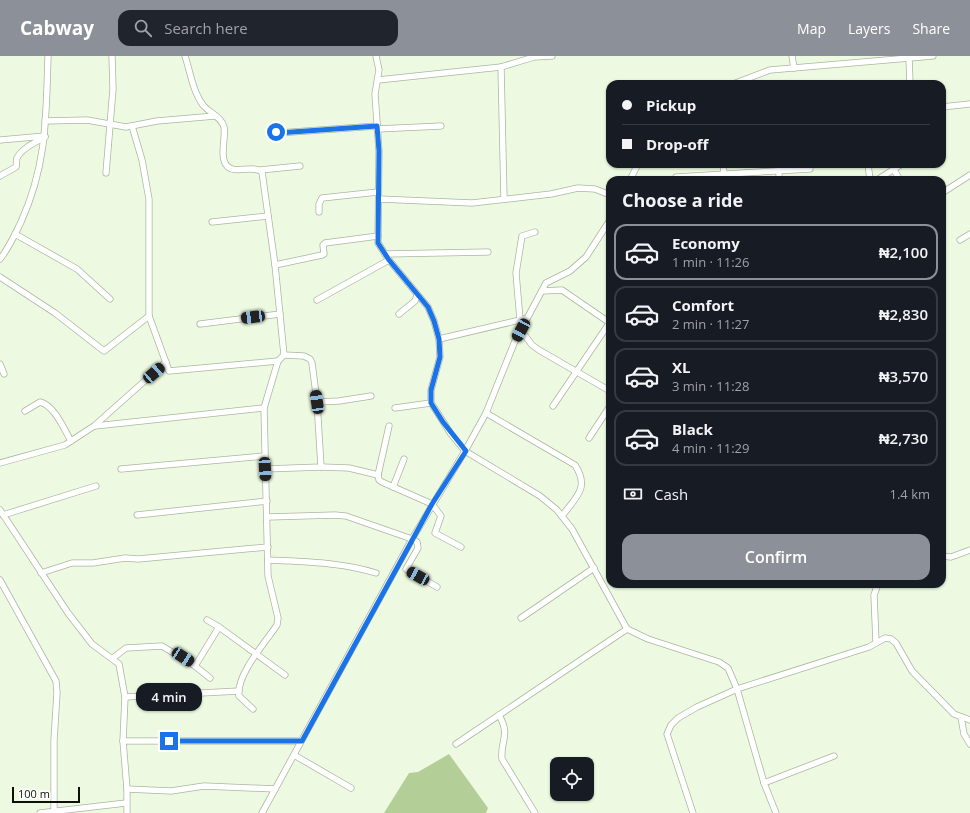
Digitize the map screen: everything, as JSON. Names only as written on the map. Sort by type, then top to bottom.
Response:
[{"type":"street","points":[[0,260],[15,234],[30,200],[40,166],[45,136],[48,56]]},
{"type":"street","points":[[106,173],[113,89],[112,56]]},
{"type":"street","points":[[184,56],[197,93],[203,105],[216,116],[224,126],[224,162],[228,167],[236,170],[260,170],[300,166]]},
{"type":"street","points":[[376,56],[379,70],[375,94],[379,151],[378,243],[389,260],[428,307],[434,321],[439,339],[440,357],[431,390],[431,403],[447,428],[466,451],[540,496],[562,516],[572,529],[627,629],[648,639],[719,662],[728,668],[737,689],[764,783],[776,813]]},
{"type":"street","points":[[378,80],[501,67],[534,57],[552,56]]},
{"type":"street","points":[[792,56],[794,68]]},
{"type":"street","points":[[744,80],[770,70],[933,56]]},
{"type":"street","points":[[909,58],[910,80]]},
{"type":"street","points":[[501,67],[504,199]]},
{"type":"street","points":[[946,107],[970,104]]},
{"type":"street","points":[[45,121],[87,120],[126,127],[157,121],[216,116]]},
{"type":"street","points":[[132,126],[142,160],[149,199],[149,316],[169,371],[278,361]]},
{"type":"street","points":[[276,127],[278,133],[441,126]]},
{"type":"street","points":[[0,140],[45,136]]},
{"type":"street","points":[[0,176],[16,168],[18,158],[24,151],[31,144],[45,136]]},
{"type":"street","points":[[723,168],[724,174]]},
{"type":"street","points":[[884,176],[897,168]]},
{"type":"street","points":[[742,176],[810,169]]},
{"type":"street","points":[[260,170],[263,174],[275,264],[284,355]]},
{"type":"street","points":[[894,170],[898,176]]},
{"type":"street","points":[[779,171],[779,176]]},
{"type":"street","points":[[692,176],[724,174],[731,176]]},
{"type":"street","points":[[946,190],[970,175]]},
{"type":"street","points":[[379,199],[472,203],[551,194],[578,188],[595,189],[606,193]]},
{"type":"street","points":[[319,212],[319,204],[322,198],[378,192]]},
{"type":"street","points":[[212,222],[268,216]]},
{"type":"street","points":[[262,813],[432,504],[466,451],[486,412],[493,391],[521,330],[546,283],[570,271],[586,257],[606,226]]},
{"type":"street","points":[[520,320],[516,274],[522,236],[535,232]]},
{"type":"street","points":[[15,234],[77,269],[110,298]]},
{"type":"street","points":[[960,240],[970,234]]},
{"type":"street","points":[[275,264],[322,255],[324,254],[325,243],[378,236]]},
{"type":"street","points":[[385,254],[488,252]]},
{"type":"street","points":[[317,300],[389,260]]},
{"type":"street","points":[[0,277],[55,313],[104,351],[149,316]]},
{"type":"street","points":[[542,291],[562,290],[606,319]]},
{"type":"street","points":[[399,314],[415,301],[417,295]]},
{"type":"street","points":[[200,324],[280,314]]},
{"type":"street","points":[[439,339],[527,319]]},
{"type":"street","points":[[553,406],[606,328]]},
{"type":"street","points":[[521,330],[532,345],[606,389]]},
{"type":"street","points":[[253,709],[241,699],[239,691],[242,675],[277,625],[278,618],[268,576],[268,517],[264,456],[264,408],[278,361],[284,355],[304,356],[310,358],[317,402],[321,467]]},
{"type":"street","points":[[0,463],[66,445],[94,426],[166,362]]},
{"type":"street","points":[[0,364],[4,374]]},
{"type":"street","points":[[317,402],[339,401],[371,396]]},
{"type":"street","points":[[25,411],[40,402],[46,404],[52,410],[71,441]]},
{"type":"street","points":[[395,408],[431,403]]},
{"type":"street","points":[[94,426],[264,408]]},
{"type":"street","points":[[486,412],[576,465],[582,475],[583,484],[580,492],[562,516]]},
{"type":"street","points":[[589,438],[606,412]]},
{"type":"street","points":[[389,426],[378,475],[379,480],[432,504],[441,516],[435,533],[461,547]]},
{"type":"street","points":[[121,469],[264,456]]},
{"type":"street","points":[[393,487],[404,459]]},
{"type":"street","points":[[265,469],[321,467],[349,468],[378,475]]},
{"type":"street","points":[[96,486],[2,512],[68,613],[92,644],[113,658],[119,664],[125,697],[123,741],[127,789],[127,813]]},
{"type":"street","points":[[138,515],[267,501]]},
{"type":"street","points":[[268,517],[335,514],[346,516],[417,542],[418,548],[406,569],[438,587]]},
{"type":"street","points":[[41,573],[72,563],[92,563],[125,558],[138,560],[268,547]]},
{"type":"street","points":[[946,556],[951,557],[970,550]]},
{"type":"street","points":[[268,560],[323,562],[360,568],[376,573]]},
{"type":"street","points":[[521,618],[594,568]]},
{"type":"street","points":[[0,580],[56,682],[54,811]]},
{"type":"street","points":[[876,588],[874,594],[876,643]]},
{"type":"street","points":[[207,620],[285,675]]},
{"type":"street","points":[[195,666],[218,627]]},
{"type":"street","points":[[456,744],[627,629]]},
{"type":"street","points":[[693,813],[667,734],[671,725],[678,718],[697,707],[737,689],[876,643],[885,638],[891,639],[896,643],[912,671],[954,714],[970,720]]},
{"type":"street","points":[[113,658],[126,648],[162,646],[195,666],[210,678]]},
{"type":"street","points":[[125,697],[239,691]]},
{"type":"street","points":[[499,715],[506,731],[501,753],[502,759],[535,813]]},
{"type":"street","points":[[961,717],[964,734],[970,744]]},
{"type":"street","points":[[123,741],[302,741]]},
{"type":"street","points":[[294,754],[351,788]]},
{"type":"street","points":[[764,783],[834,756]]},
{"type":"street","points":[[127,789],[171,791],[204,786],[275,789]]},
{"type":"street","points":[[40,813],[126,803]]},
{"type":"green space","points":[[449,754],[488,808],[486,813],[384,813],[409,773],[418,772]]},
{"type":"route","points":[[169,741],[302,741],[398,563],[432,504],[466,451],[451,434],[431,403],[431,390],[440,357],[439,339],[434,321],[428,307],[389,260],[378,243],[379,151],[377,126],[276,132]]}]
